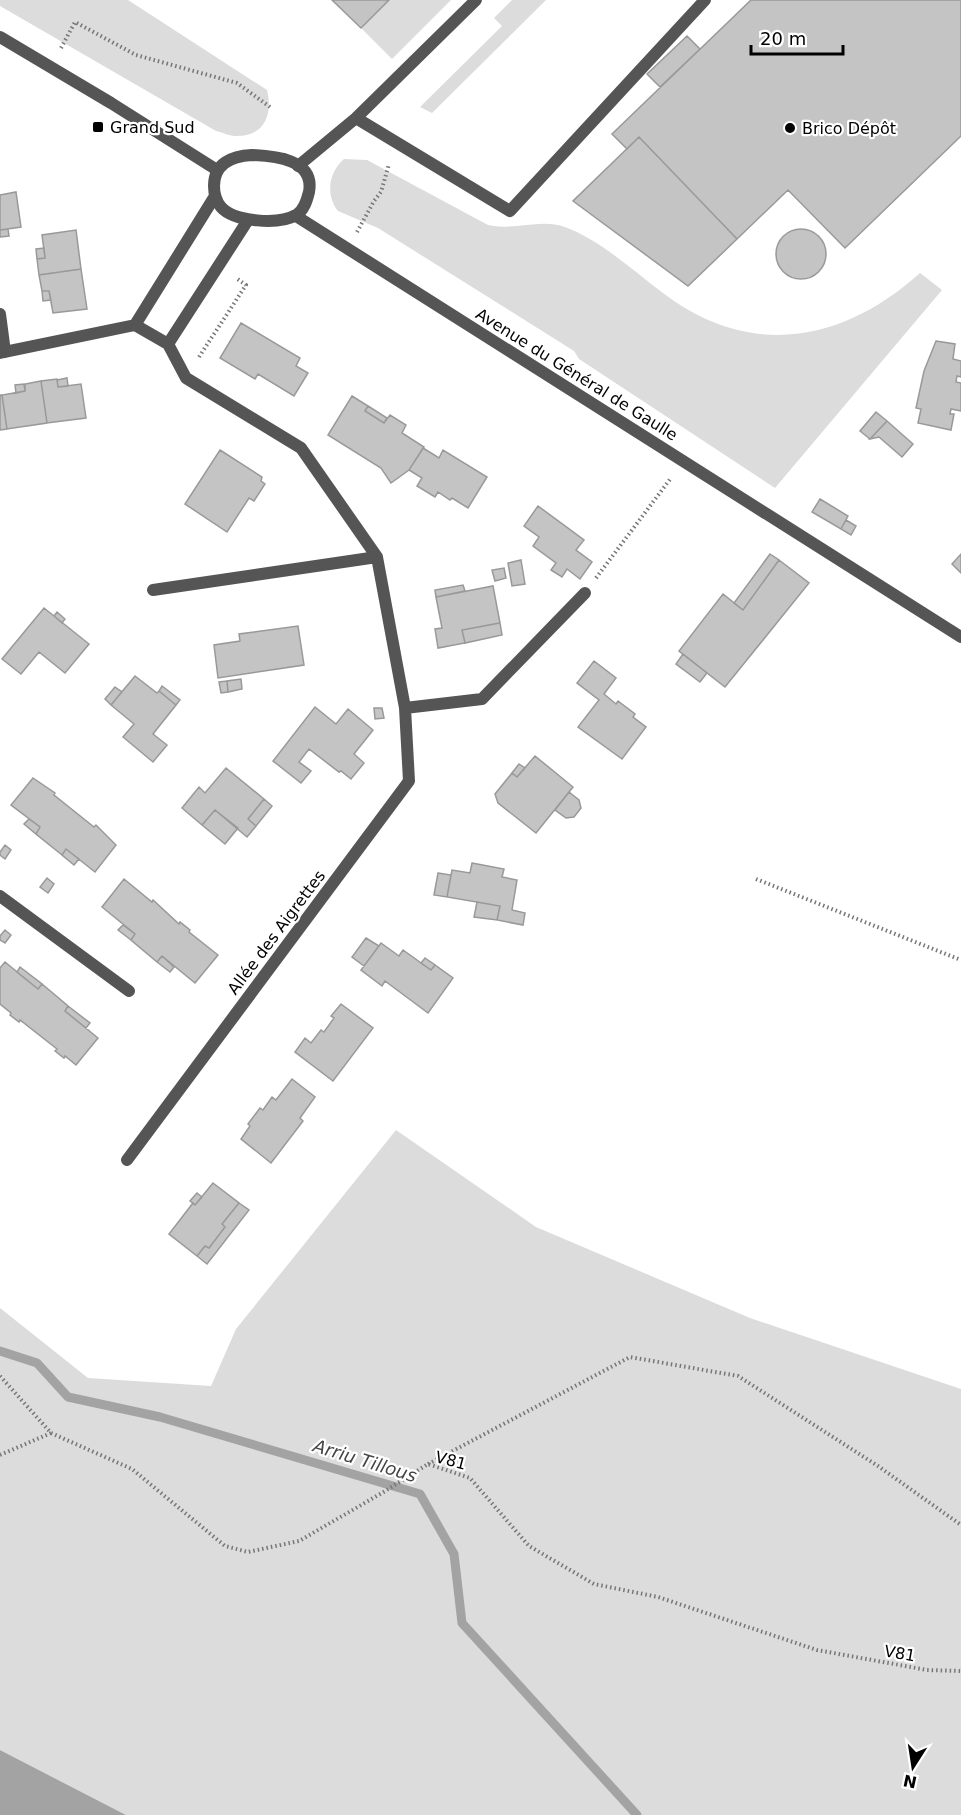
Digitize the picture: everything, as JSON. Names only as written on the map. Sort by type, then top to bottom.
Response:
[{"type":"street","points":[[298,165],[356,118],[476,0]]},
{"type":"street","points":[[356,118],[510,211],[705,0]]},
{"type":"street","points":[[0,37],[217,170]]},
{"type":"street","points":[[135,325],[214,196],[217,170],[226,161],[237,156],[276,156],[298,165],[306,172],[310,185],[308,200],[296,216],[278,220],[248,220],[235,217],[222,208],[214,196]]},
{"type":"street","name":"Avenue du Général de Gaulle","points":[[296,216],[961,638]]},
{"type":"street","points":[[0,314],[3,352],[135,325],[168,344],[248,220]]},
{"type":"street","name":"Allée des Aigrettes","points":[[127,1160],[409,781],[405,708],[377,557],[301,448],[186,378],[168,344]]},
{"type":"street","points":[[153,590],[377,557]]},
{"type":"street","points":[[405,708],[482,699],[585,592]]},
{"type":"street","points":[[0,896],[129,991]]},
{"type":"path","points":[[51,68],[75,22],[136,55],[237,83],[270,107]]},
{"type":"path","points":[[346,248],[381,192],[396,142]]},
{"type":"path","points":[[585,592],[684,462]]},
{"type":"path","points":[[756,879],[961,960]]},
{"type":"path","points":[[428,1464],[630,1357],[738,1376],[878,1466],[961,1525]]},
{"type":"path","name":"V81","points":[[0,1376],[51,1433],[132,1470],[225,1546],[248,1552],[299,1540],[428,1464],[470,1478],[529,1546],[594,1584],[658,1597],[817,1650],[927,1670],[961,1671]]},
{"type":"path","points":[[0,1455],[51,1433]]},
{"type":"shaded area","points":[[0,0],[128,0],[267,90],[269,107],[264,122],[254,133],[245,135],[233,136],[216,131],[0,6]]},
{"type":"shaded area","points":[[389,0],[451,0],[392,59],[361,28]]},
{"type":"shaded area","points":[[512,0],[546,0],[432,113],[420,107],[502,26],[494,18]]},
{"type":"shaded area","points":[[344,159],[367,160],[488,225],[508,227],[546,224],[565,227],[579,233],[604,248],[663,293],[696,314],[729,328],[762,334],[795,334],[827,327],[859,315],[890,297],[920,273],[942,290],[775,488],[579,359],[574,351],[378,228],[338,211],[331,198],[330,184],[335,170]]},
{"type":"shaded area","points":[[396,1130],[536,1227],[750,1318],[961,1389],[961,1815],[126,1815],[0,1750],[0,1308],[88,1378],[211,1386],[236,1329]]},
{"type":"shaded area","points":[[0,1750],[126,1815],[0,1815]]},
{"type":"building","points":[[332,0],[389,0],[361,28]]},
{"type":"building","name":"Brico Dépôt","points":[[751,0],[961,0],[961,136],[845,248],[788,190],[737,239],[639,137],[627,149],[612,134]]},
{"type":"building","points":[[687,36],[700,49],[660,87],[647,74]]},
{"type":"building","points":[[639,137],[737,239],[688,286],[573,201]]},
{"type":"building","points":[[16,192],[21,227],[0,230],[0,195]]},
{"type":"building","points":[[8,229],[9,236],[0,237],[0,230]]},
{"type":"building","points":[[801,229],[819,236],[826,254],[819,272],[801,279],[783,272],[776,254],[783,236]]},
{"type":"building","points":[[76,230],[81,269],[39,275],[37,259],[45,258],[42,235]]},
{"type":"building","points":[[44,248],[45,258],[37,259],[36,249]]},
{"type":"building","points":[[81,269],[87,309],[53,313],[49,291],[42,291],[39,275]]},
{"type":"building","points":[[42,291],[49,291],[51,300],[43,301]]},
{"type":"building","points":[[241,323],[300,358],[296,366],[308,373],[294,396],[258,374],[255,379],[220,358]]},
{"type":"building","points":[[936,341],[955,344],[953,359],[961,361],[961,377],[957,376],[956,382],[961,383],[961,411],[951,409],[950,414],[954,414],[951,430],[918,423],[921,409],[916,408],[924,371]]},
{"type":"building","points":[[67,378],[68,386],[58,387],[57,380]]},
{"type":"building","points":[[57,379],[58,387],[81,384],[86,418],[47,423],[41,381]]},
{"type":"building","points":[[41,381],[47,423],[7,429],[2,395],[25,391],[25,384]]},
{"type":"building","points":[[24,384],[25,391],[16,393],[15,385]]},
{"type":"building","points":[[0,395],[2,395],[7,429],[0,430]]},
{"type":"building","points":[[352,396],[368,406],[365,411],[384,423],[390,415],[406,425],[402,433],[424,447],[409,470],[391,483],[381,468],[328,435]]},
{"type":"building","points":[[368,406],[387,418],[384,423],[365,411]]},
{"type":"building","points":[[876,412],[887,421],[870,439],[860,431]]},
{"type":"building","points":[[887,421],[913,444],[902,457],[879,437],[870,439]]},
{"type":"building","points":[[423,448],[439,458],[443,450],[487,477],[468,508],[438,492],[435,497],[417,486],[422,478],[409,470]]},
{"type":"building","points":[[220,450],[262,477],[261,481],[265,484],[254,501],[249,498],[227,532],[185,504]]},
{"type":"building","points":[[820,499],[848,516],[841,529],[812,512]]},
{"type":"building","points":[[538,506],[584,540],[576,550],[592,562],[580,579],[567,569],[562,577],[551,570],[556,563],[533,546],[539,537],[524,526]]},
{"type":"building","points":[[846,520],[856,526],[851,535],[841,529]]},
{"type":"building","points":[[770,554],[779,560],[743,610],[734,603]]},
{"type":"building","points":[[961,554],[961,573],[952,564]]},
{"type":"building","points":[[521,560],[525,584],[512,586],[508,563]]},
{"type":"building","points":[[779,560],[809,583],[725,687],[679,651],[723,594],[743,610]]},
{"type":"building","points":[[504,568],[506,578],[495,581],[492,570]]},
{"type":"building","points":[[463,585],[465,591],[436,597],[435,590]]},
{"type":"building","points":[[493,586],[500,623],[462,630],[465,643],[438,648],[435,629],[442,628],[436,597]]},
{"type":"building","points":[[44,608],[89,644],[65,673],[39,652],[21,674],[2,659]]},
{"type":"building","points":[[57,612],[65,619],[62,623],[54,616]]},
{"type":"building","points":[[500,623],[502,635],[465,643],[462,630]]},
{"type":"building","points":[[298,626],[304,665],[218,678],[214,645],[240,641],[239,634]]},
{"type":"building","points":[[683,654],[707,673],[700,682],[676,664]]},
{"type":"building","points":[[594,661],[616,678],[604,694],[616,704],[618,701],[635,714],[633,717],[646,727],[622,759],[578,727],[599,700],[577,683]]},
{"type":"building","points":[[135,676],[176,705],[153,734],[167,745],[153,762],[123,737],[134,724],[111,705]]},
{"type":"building","points":[[241,679],[242,689],[228,692],[227,681]]},
{"type":"building","points":[[227,681],[228,692],[221,693],[219,682]]},
{"type":"building","points":[[162,686],[180,700],[176,705],[159,691]]},
{"type":"building","points":[[115,687],[122,692],[111,705],[105,699]]},
{"type":"building","points":[[315,707],[336,724],[348,709],[373,730],[354,754],[364,763],[351,779],[309,749],[299,762],[311,771],[301,783],[273,761]]},
{"type":"building","points":[[374,708],[382,708],[384,718],[375,719]]},
{"type":"building","points":[[535,756],[573,787],[536,833],[498,803],[495,794],[512,773],[517,777]]},
{"type":"building","points":[[519,764],[525,768],[517,777],[512,773]]},
{"type":"building","points":[[226,768],[264,799],[248,819],[256,826],[247,837],[215,810],[202,825],[182,808],[199,787],[205,793]]},
{"type":"building","points":[[33,778],[55,793],[54,795],[94,827],[96,825],[116,845],[95,872],[66,849],[62,855],[36,834],[40,827],[11,805]]},
{"type":"building","points":[[569,792],[579,800],[581,808],[574,817],[566,818],[555,810]]},
{"type":"building","points":[[264,799],[272,806],[256,826],[248,819]]},
{"type":"building","points":[[215,810],[238,828],[225,844],[202,825]]},
{"type":"building","points":[[29,819],[40,827],[36,834],[24,824]]},
{"type":"building","points":[[5,845],[11,850],[5,859],[0,852]]},
{"type":"building","points":[[66,849],[79,859],[74,865],[62,855]]},
{"type":"building","points":[[472,863],[504,869],[502,877],[517,880],[512,910],[525,913],[523,925],[497,920],[500,906],[447,897],[452,870],[470,873]]},
{"type":"building","points":[[438,873],[451,875],[447,897],[434,895]]},
{"type":"building","points":[[47,878],[54,884],[48,893],[40,887]]},
{"type":"building","points":[[124,879],[152,902],[153,900],[218,955],[195,983],[162,956],[157,962],[131,940],[135,934],[102,907]]},
{"type":"building","points":[[477,902],[500,906],[497,920],[474,917]]},
{"type":"building","points":[[123,925],[135,934],[131,940],[118,930]]},
{"type":"building","points":[[5,930],[11,935],[5,943],[0,940],[0,936]]},
{"type":"building","points":[[366,938],[379,946],[364,966],[352,957]]},
{"type":"building","points":[[381,943],[399,956],[403,950],[431,970],[435,965],[453,978],[428,1013],[385,981],[382,986],[361,970]]},
{"type":"building","points":[[162,956],[174,967],[170,972],[157,962]]},
{"type":"building","points":[[425,958],[435,965],[431,970],[421,963]]},
{"type":"building","points":[[5,962],[38,989],[42,984],[68,1006],[65,1011],[98,1038],[76,1065],[55,1051],[57,1049],[20,1020],[19,1022],[10,1015],[11,1013],[0,1004],[0,968]]},
{"type":"building","points":[[20,967],[42,984],[38,989],[17,972]]},
{"type":"building","points":[[341,1004],[373,1028],[333,1081],[295,1052],[305,1038],[311,1043],[321,1030],[324,1032],[334,1018],[331,1016]]},
{"type":"building","points":[[68,1006],[90,1023],[86,1028],[65,1011]]},
{"type":"building","points":[[292,1079],[315,1097],[300,1118],[303,1121],[271,1163],[241,1139],[250,1126],[248,1124],[260,1108],[263,1110],[272,1097],[276,1100]]},
{"type":"building","points":[[213,1183],[239,1203],[222,1224],[225,1227],[209,1248],[205,1246],[197,1256],[169,1234],[193,1203],[195,1205]]},
{"type":"building","points":[[197,1193],[202,1197],[195,1205],[190,1201]]},
{"type":"building","points":[[239,1203],[249,1210],[207,1264],[197,1256],[205,1246],[209,1248],[225,1227],[222,1224]]},
{"type":"waterway","name":"Arriu Tillous","points":[[0,1351],[37,1363],[68,1397],[160,1417],[420,1494],[454,1554],[462,1623],[637,1815]]},
{"type":"place","name":"Grand Sud","points":[[98,127]]},
{"type":"place","name":"Brico Dépôt","points":[[790,128]]}]
